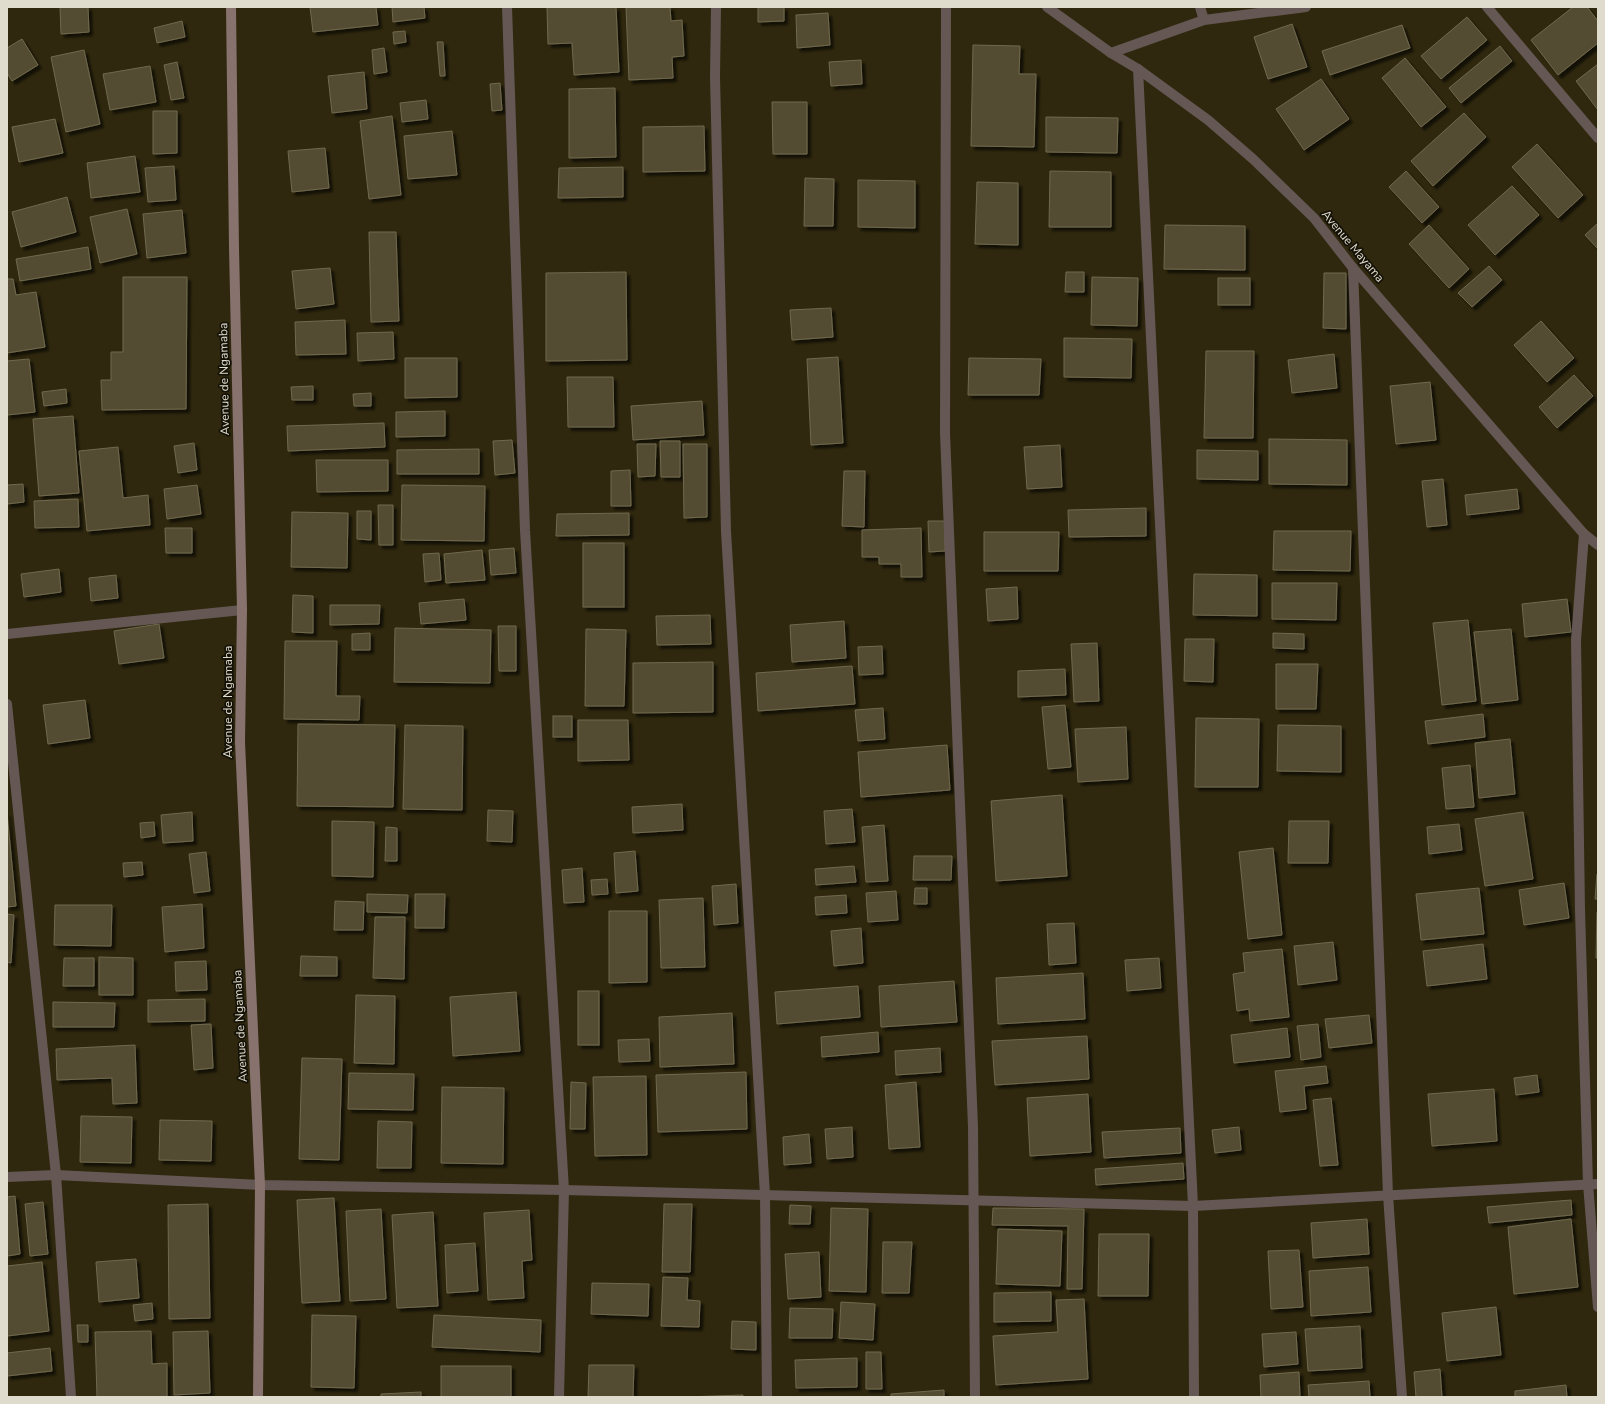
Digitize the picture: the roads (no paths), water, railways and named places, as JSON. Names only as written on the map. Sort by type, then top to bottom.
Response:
[{"type":"street","name":"Avenue de Ngamaba","points":[[231,7],[234,256],[242,610],[240,742],[260,1185],[258,1397]]},
{"type":"street","points":[[507,7],[525,530],[564,1190],[559,1397]]},
{"type":"street","points":[[716,7],[715,77],[726,531],[765,1195],[767,1397]]},
{"type":"street","points":[[946,7],[945,433],[973,1119],[975,1397]]},
{"type":"street","name":"Avenue Mayama","points":[[1047,7],[1111,53],[1138,69],[1208,120],[1253,159],[1314,218],[1353,268],[1584,534],[1598,545]]},
{"type":"street","points":[[1200,7],[1204,20]]},
{"type":"street","points":[[1111,53],[1204,20],[1306,7]]},
{"type":"street","points":[[1487,7],[1598,138]]},
{"type":"street","points":[[1138,69],[1193,1206],[1194,1397]]},
{"type":"street","points":[[1353,268],[1388,1195],[1402,1397]]},
{"type":"street","points":[[1584,534],[1576,640],[1580,902],[1598,1307]]},
{"type":"street","points":[[7,634],[242,610]]},
{"type":"street","points":[[7,704],[56,1175],[71,1397]]},
{"type":"street","points":[[7,1177],[56,1175],[260,1185],[564,1190],[1193,1206],[1593,1184]]}]
